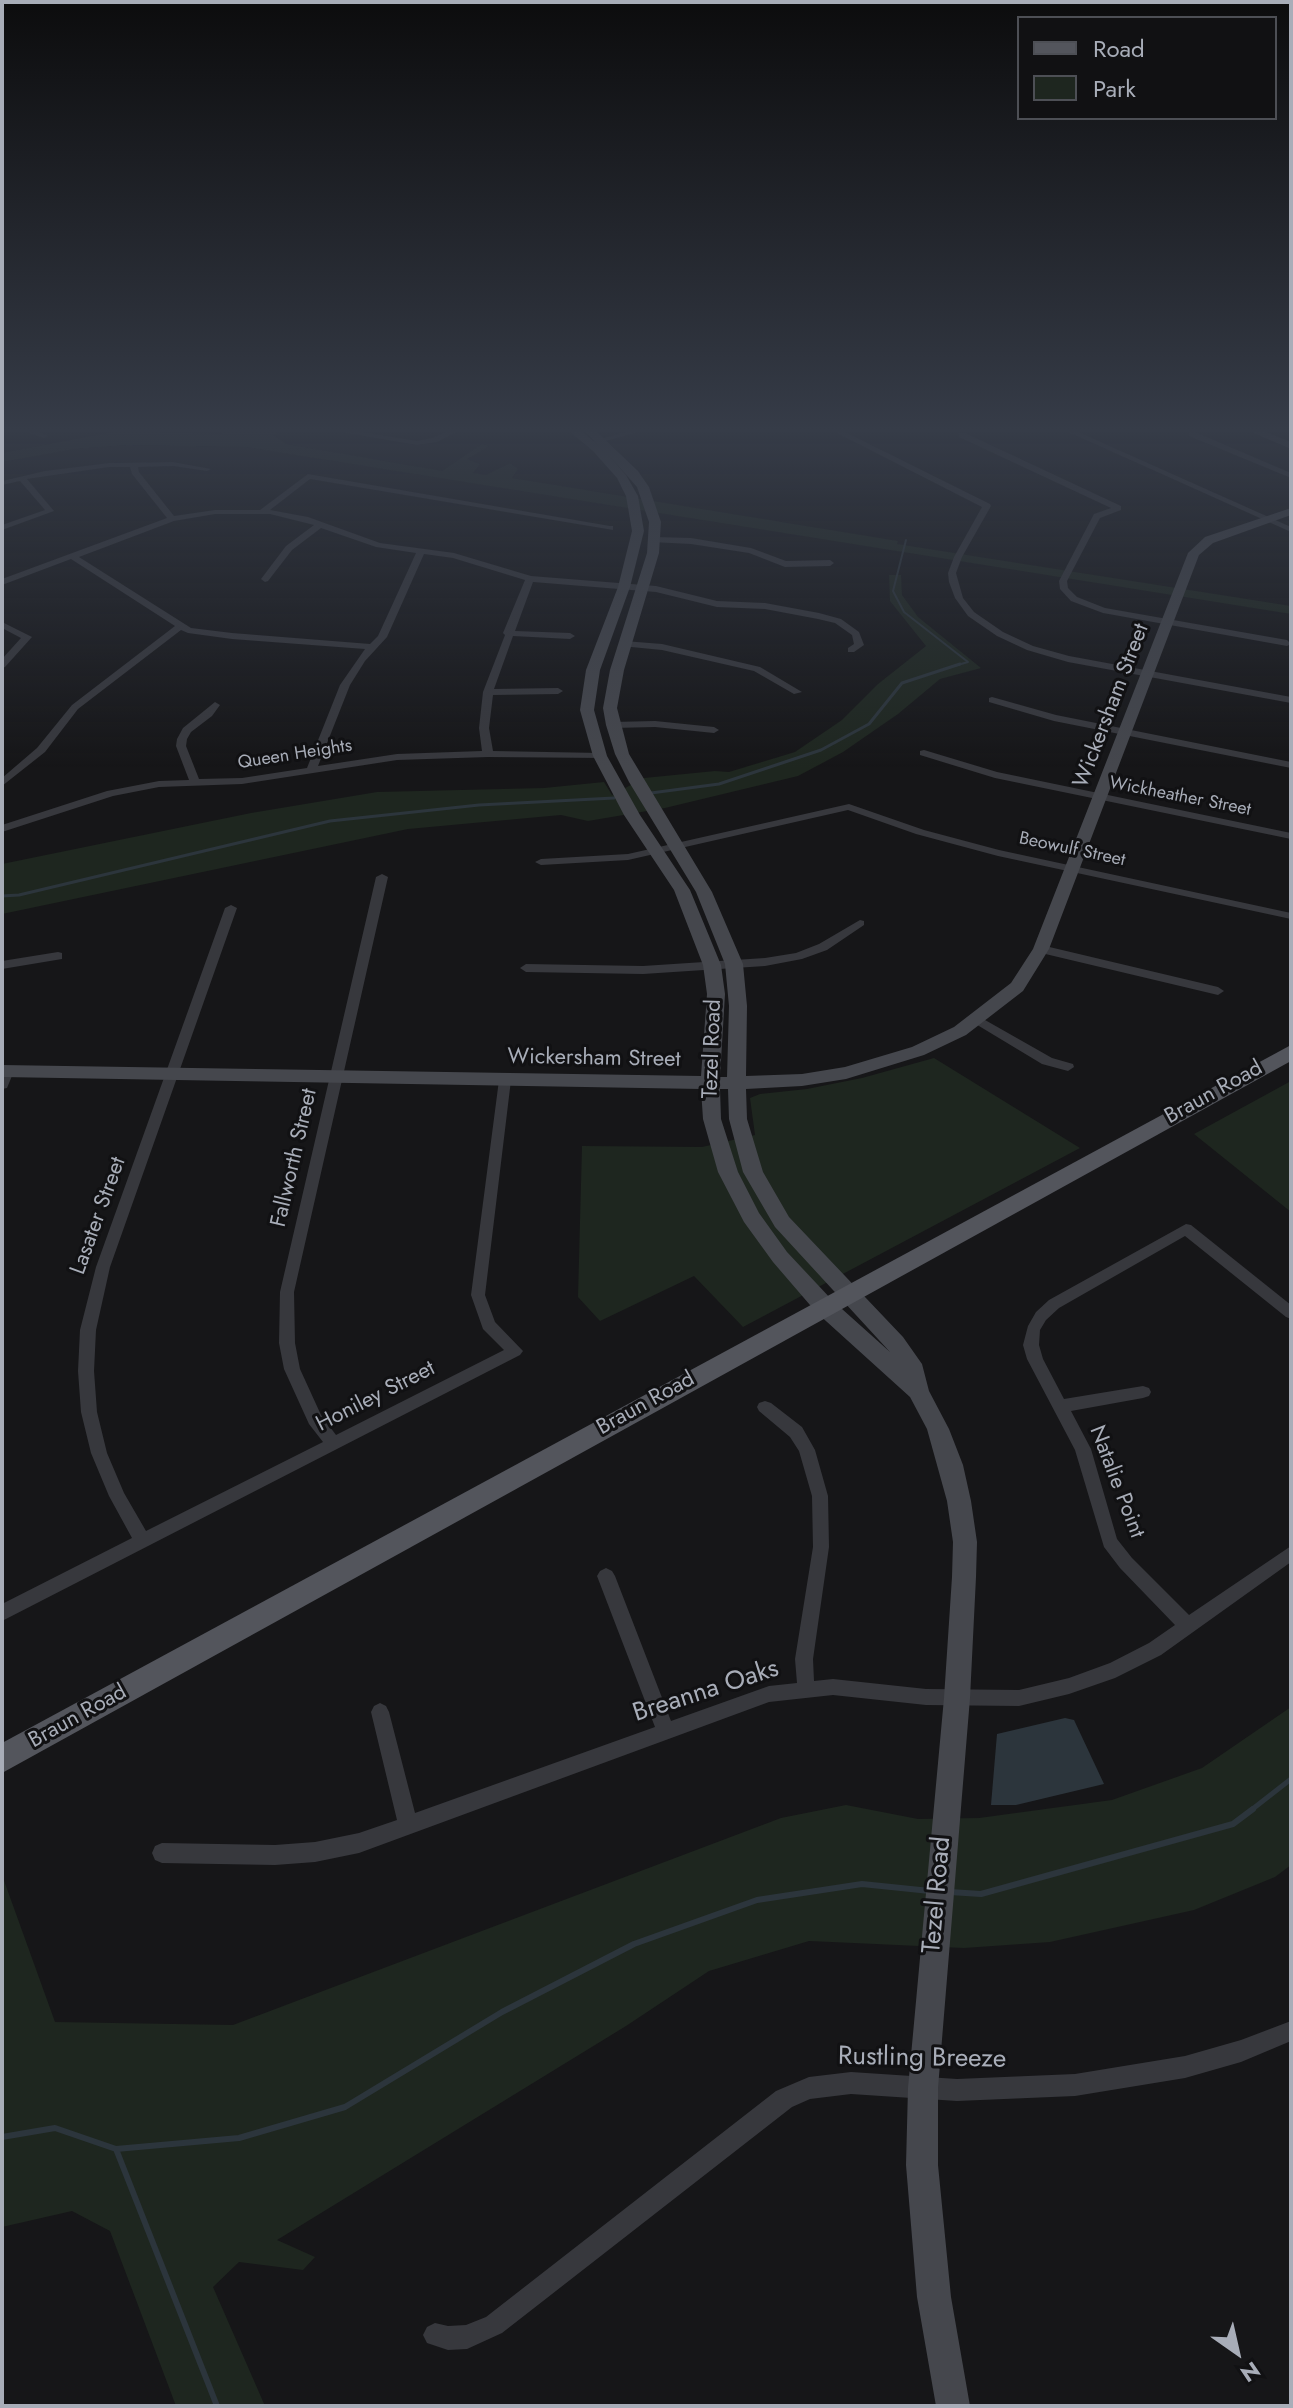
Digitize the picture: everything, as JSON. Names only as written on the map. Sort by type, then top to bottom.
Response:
[{"type":"main road","name":"Tezel Road","points":[[638,543],[624,644],[610,708],[622,754],[643,795],[704,892],[734,964],[738,1006],[735,1083],[744,1147],[763,1192],[805,1250],[895,1343],[914,1370],[918,1391],[938,1429],[951,1465],[965,1542],[957,1698],[923,2088],[922,2165],[934,2297],[953,2406]]},
{"type":"main road","name":"Tezel Road","points":[[654,543],[653,553],[632,587],[593,670],[587,710],[600,756],[622,797],[682,890],[712,965],[716,994],[710,1084],[712,1119],[737,1192],[780,1257],[824,1306],[918,1391]]},
{"type":"main road","name":"Wickersham Street","points":[[4,1076],[173,1074],[710,1084],[802,1080],[858,1070],[918,1051],[978,1020],[1017,987],[1041,949],[1167,621],[1196,549],[1204,543]]},
{"type":"main road","name":"Braun Road","points":[[2,1759],[1291,1052]]},
{"type":"street","points":[[2,582],[106,543]]},
{"type":"street","points":[[265,579],[295,543]]},
{"type":"street","points":[[375,543],[454,556],[530,579],[674,591],[717,604],[765,606],[830,618],[856,634],[859,645],[851,650]]},
{"type":"street","points":[[705,543],[777,552],[830,563],[785,564],[751,551]]},
{"type":"street","points":[[967,543],[952,573],[959,598],[978,619],[1000,634],[1030,648],[1148,674],[1291,700]]},
{"type":"street","points":[[1082,543],[1063,581],[1064,589],[1078,601],[1097,608],[1287,643]]},
{"type":"street","points":[[312,769],[345,685],[386,628],[421,552]]},
{"type":"street","points":[[72,556],[180,626],[232,636],[372,647]]},
{"type":"street","points":[[488,754],[484,728],[488,692],[530,579]]},
{"type":"street","points":[[2,625],[27,637],[2,665]]},
{"type":"street","points":[[2,783],[41,750],[75,707],[180,626]]},
{"type":"street","points":[[508,633],[570,636]]},
{"type":"street","points":[[624,644],[662,647],[757,669],[797,692]]},
{"type":"street","points":[[488,692],[558,691]]},
{"type":"street","points":[[992,700],[1031,713],[1291,765]]},
{"type":"street","points":[[195,782],[181,746],[182,739],[187,730],[209,714],[215,705]]},
{"type":"street","points":[[613,725],[655,724],[714,730]]},
{"type":"street","name":"Wickheather Street","points":[[924,753],[995,775],[1291,836]]},
{"type":"street","name":"Queen Heights","points":[[2,829],[127,789],[242,781],[397,757],[488,754],[600,756]]},
{"type":"street","points":[[622,797],[643,795]]},
{"type":"street","name":"Beowulf Street","points":[[676,845],[849,807],[920,832],[1291,916]]},
{"type":"street","points":[[541,862],[616,858],[676,845]]},
{"type":"street","name":"Fallworth Street","points":[[333,1443],[302,1394],[292,1369],[285,1317],[290,1273],[382,877]]},
{"type":"street","name":"Lasater Street","points":[[143,1541],[117,1496],[99,1453],[89,1412],[86,1371],[88,1330],[103,1267],[231,908]]},
{"type":"street","points":[[526,968],[617,970],[734,964],[798,956],[833,942],[860,923]]},
{"type":"street","points":[[1041,949],[1218,991]]},
{"type":"street","points":[[2,965],[58,956]]},
{"type":"street","points":[[978,1020],[1047,1061],[1068,1067]]},
{"type":"street","name":"Honiley Street","points":[[2,1613],[515,1351],[488,1325],[478,1295],[505,1080]]},
{"type":"street","name":"Natalie Point","points":[[1188,1626],[1126,1563],[1110,1542],[1083,1449],[1035,1359],[1031,1345],[1033,1330],[1041,1316],[1054,1304],[1186,1229],[1291,1313]]},
{"type":"street","points":[[1062,1406],[1143,1392]]},
{"type":"street","points":[[765,1407],[796,1432],[807,1450],[820,1496],[821,1547],[804,1659],[806,1688]]},
{"type":"street","name":"Breanna Oaks","points":[[162,1853],[315,1852],[359,1843],[769,1694],[806,1688],[863,1688],[926,1697],[1019,1698],[1069,1686],[1115,1670],[1155,1649],[1291,1553]]},
{"type":"street","points":[[606,1576],[666,1732]]},
{"type":"street","points":[[380,1712],[408,1825]]},
{"type":"street","name":"Rustling Breeze","points":[[435,2335],[467,2337],[494,2325],[784,2099],[809,2088],[836,2083],[1018,2089],[1126,2078],[1185,2067],[1241,2051],[1291,2031]]},
{"type":"green space","points":[[849,543],[897,543],[1291,606],[1291,614]]},
{"type":"green space","points":[[889,575],[901,575],[902,595],[918,617],[981,668],[940,679],[898,714],[843,752],[798,776],[665,808],[588,821],[561,815],[408,829],[2,914],[2,864],[251,813],[377,792],[544,788],[604,782],[612,795],[644,778],[729,772],[795,752],[842,720],[878,684],[926,646],[890,601]]},
{"type":"green space","points":[[934,1058],[1080,1148],[743,1327],[694,1276],[600,1321],[578,1297],[582,1146],[702,1147],[755,1135],[750,1098],[862,1078]]},
{"type":"green space","points":[[1291,1081],[1291,1212],[1194,1134]]},
{"type":"green space","points":[[1291,1707],[1291,1865],[1275,1877],[1194,1910],[1050,1942],[964,1948],[809,1941],[709,1971],[626,2026],[277,2240],[315,2257],[303,2270],[239,2262],[213,2287],[265,2406],[176,2406],[110,2231],[72,2211],[2,2227],[2,1875],[55,2022],[233,2025],[781,1818],[846,1805],[918,1819],[979,1818],[1112,1800],[1202,1768]]},
{"type":"shaded area","points":[[1065,1718],[1074,1720],[1104,1784],[1016,1805],[991,1805],[997,1734]]},
{"type":"waterway","points":[[905,543],[893,591],[904,612],[968,662],[954,666]]},
{"type":"waterway","points":[[651,793],[719,784],[821,750],[869,724],[902,683],[960,664]]},
{"type":"waterway","points":[[2,896],[19,895],[330,821],[479,805],[614,798]]},
{"type":"waterway","points":[[1250,1811],[1291,1779]]},
{"type":"waterway","points":[[950,1892],[981,1894],[1233,1824],[1253,1809]]},
{"type":"waterway","points":[[116,2149],[239,2138],[345,2107],[502,2012],[634,1944],[757,1900],[862,1884],[930,1891]]},
{"type":"waterway","points":[[2,2137],[55,2128],[116,2149]]},
{"type":"waterway","points":[[116,2149],[217,2406]]}]
